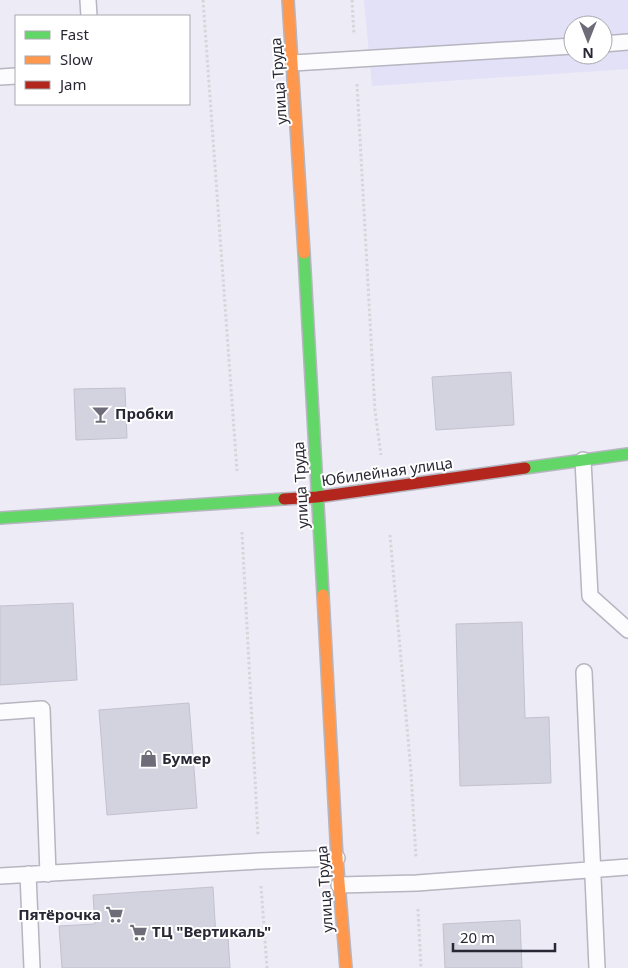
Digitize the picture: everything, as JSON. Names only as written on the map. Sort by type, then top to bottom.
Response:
[{"type":"street","name":"улица Труда","points":[[288,0],[337,858],[346,968]]},
{"type":"street","name":"Юбилейная улица","points":[[0,518],[316,497],[628,454]]},
{"type":"lane","points":[[88,0],[89,15]]},
{"type":"lane","points":[[613,43],[628,42]]},
{"type":"lane","points":[[293,63],[563,47]]},
{"type":"lane","points":[[0,77],[15,76]]},
{"type":"lane","points":[[583,460],[590,596],[628,630]]},
{"type":"lane","points":[[584,672],[597,968]]},
{"type":"lane","points":[[0,712],[42,709],[48,874]]},
{"type":"lane","points":[[0,876],[337,858]]},
{"type":"lane","points":[[339,884],[417,883],[628,867]]},
{"type":"lane","points":[[28,874],[32,968]]},
{"type":"path","points":[[203,0],[238,479]]},
{"type":"path","points":[[352,0],[375,412],[381,455]]},
{"type":"path","points":[[242,532],[259,861],[267,968]]},
{"type":"path","points":[[390,535],[411,772],[421,968]]},
{"type":"shaded area","points":[[364,0],[628,0],[628,69],[372,86]]},
{"type":"building","points":[[511,372],[514,425],[436,430],[432,377]]},
{"type":"building","name":"Пробки","points":[[125,388],[127,438],[76,440],[74,389]]},
{"type":"building","points":[[73,603],[77,680],[0,685],[0,606]]},
{"type":"building","points":[[522,622],[525,718],[549,717],[551,783],[460,786],[456,624]]},
{"type":"building","name":"Бумер","points":[[189,703],[197,808],[107,815],[99,710]]},
{"type":"building","name":"ТЦ \"Вертикаль\"","points":[[213,887],[216,938],[228,937],[230,968],[62,968],[59,926],[95,924],[93,895]]},
{"type":"building","points":[[520,920],[522,968],[445,968],[443,924]]},
{"type":"traffic: fast","points":[[304,253],[323,595]]},
{"type":"traffic: fast","points":[[525,468],[628,454]]},
{"type":"traffic: fast","points":[[0,518],[284,499]]},
{"type":"traffic: slow","points":[[288,0],[304,253]]},
{"type":"traffic: slow","points":[[323,595],[337,858],[346,968]]},
{"type":"traffic: jam","points":[[284,499],[317,497],[525,468]]},
{"type":"place","name":"Пробки","points":[[101,414]]},
{"type":"place","name":"Бумер","points":[[148,759]]},
{"type":"place","name":"Пятёрочка","points":[[115,915]]},
{"type":"place","name":"ТЦ \"Вертикаль\"","points":[[138,932]]}]
